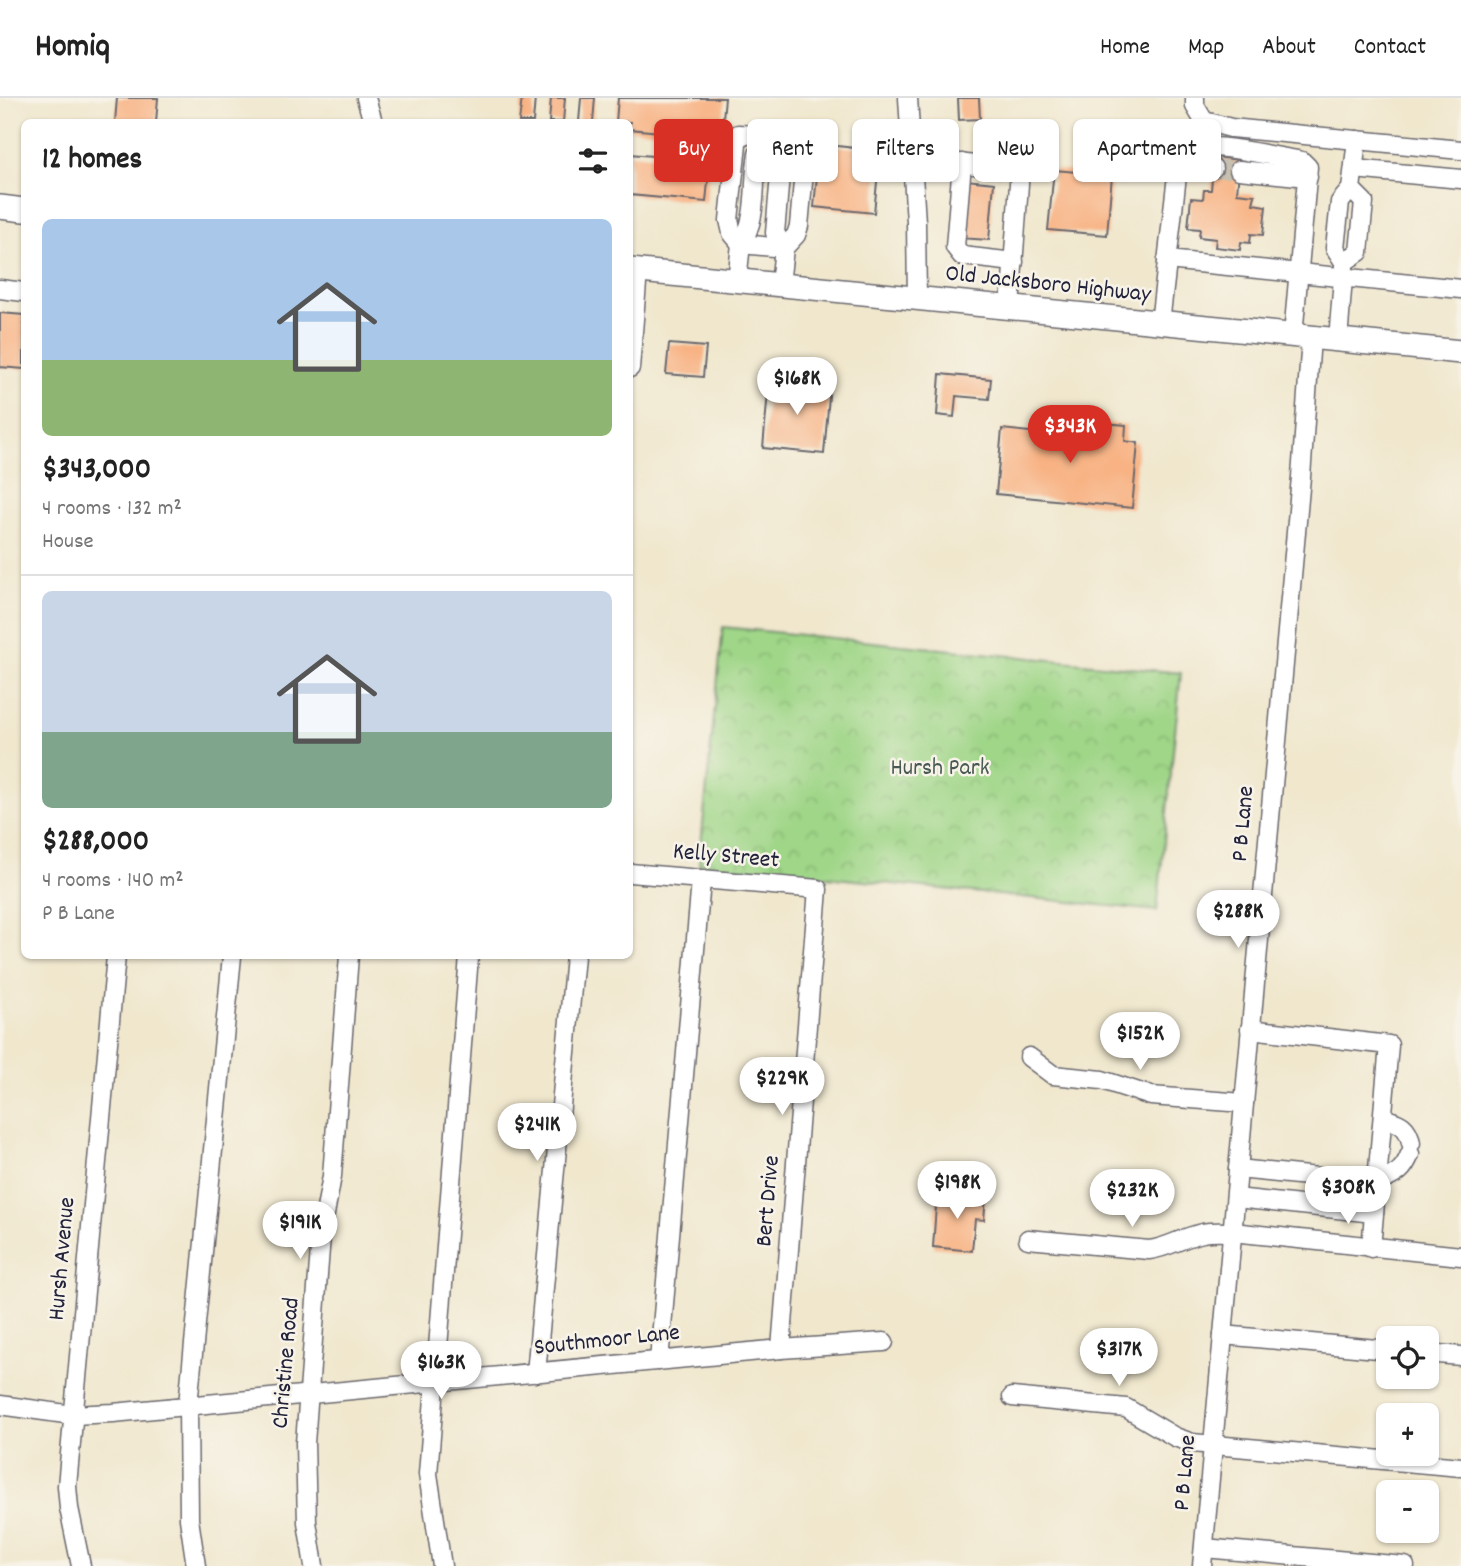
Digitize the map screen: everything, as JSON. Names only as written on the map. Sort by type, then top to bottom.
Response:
[{"type":"main road","points":[[0,207],[21,210]]},
{"type":"main road","name":"Old Jacksboro Highway","points":[[634,271],[1461,352]]},
{"type":"street","points":[[366,98],[372,119]]},
{"type":"street","points":[[908,98],[909,119]]},
{"type":"street","points":[[1195,98],[1195,106],[1204,121],[1231,128],[1461,150]]},
{"type":"street","points":[[780,285],[784,248],[796,235],[799,226],[807,138],[738,134],[729,220],[732,233],[741,244],[784,248]]},
{"type":"street","points":[[1338,340],[1343,270],[1335,248],[1340,202],[1351,189],[1357,140]]},
{"type":"street","points":[[737,281],[741,244],[749,232],[752,219],[758,154],[767,146],[782,152],[775,233],[784,248]]},
{"type":"street","points":[[1221,150],[1302,161],[1308,167],[1308,177],[1239,170]]},
{"type":"street","points":[[959,163],[1020,170],[1010,308]]},
{"type":"street","points":[[962,163],[955,247],[962,256],[1014,262]]},
{"type":"street","points":[[1354,169],[1461,179]]},
{"type":"street","name":"P B Lane","points":[[1202,1566],[1250,1029],[1302,337],[1299,274],[1308,177]]},
{"type":"street","points":[[914,182],[917,299]]},
{"type":"street","points":[[1160,323],[1176,182]]},
{"type":"street","points":[[1167,260],[1299,274],[1343,270],[1461,289]]},
{"type":"street","points":[[633,295],[634,271]]},
{"type":"street","points":[[0,289],[21,292]]},
{"type":"street","name":"Kelly Street","points":[[633,873],[818,889]]},
{"type":"street","points":[[659,1361],[701,881]]},
{"type":"street","name":"Bert Drive","points":[[781,1349],[818,889]]},
{"type":"street","name":"Hursh Avenue","points":[[81,1566],[67,1486],[116,959]]},
{"type":"street","points":[[196,1566],[189,1520],[188,1405],[232,959]]},
{"type":"street","name":"Christine Road","points":[[314,1566],[307,1522],[305,1443],[321,1236],[332,1176],[349,959]]},
{"type":"street","points":[[442,1566],[428,1474],[470,959]]},
{"type":"street","points":[[536,1373],[575,959]]},
{"type":"street","points":[[1250,1029],[1389,1045],[1371,1248]]},
{"type":"street","points":[[1029,1057],[1053,1075],[1102,1080],[1151,1096],[1244,1103]]},
{"type":"street","points":[[1238,1169],[1377,1183],[1406,1166],[1411,1149],[1409,1132],[1401,1123],[1382,1118]]},
{"type":"street","points":[[1236,1198],[1374,1213]]},
{"type":"street","points":[[1028,1239],[1149,1250],[1161,1249],[1171,1242],[1205,1232],[1232,1232],[1461,1256]]},
{"type":"street","points":[[1223,1335],[1376,1349]]},
{"type":"street","name":"Southmoor Lane","points":[[0,1405],[74,1415],[781,1349],[884,1342]]},
{"type":"street","points":[[1439,1354],[1461,1356]]},
{"type":"street","points":[[1012,1397],[1126,1408],[1175,1437],[1192,1443],[1461,1467]]},
{"type":"street","points":[[1204,1548],[1405,1566]]},
{"type":"green space","name":"Hursh Park","points":[[723,627],[1181,673],[1157,911],[699,864]]},
{"type":"building","points":[[117,98],[158,98],[156,119],[115,119]]},
{"type":"building","points":[[522,98],[535,98],[533,119],[519,119]]},
{"type":"building","points":[[551,98],[565,98],[563,119],[549,119]]},
{"type":"building","points":[[581,98],[595,98],[593,119],[579,119]]},
{"type":"building","points":[[618,98],[725,98],[723,119],[654,119],[654,131],[633,129],[633,119],[616,119]]},
{"type":"building","points":[[958,98],[979,98],[980,119],[959,119]]},
{"type":"building","points":[[838,146],[852,148],[852,182],[877,182],[874,213],[814,207],[816,182],[838,182]]},
{"type":"building","points":[[633,154],[654,156],[654,182],[708,182],[706,202],[633,195]]},
{"type":"building","points":[[1221,158],[1240,160],[1237,193],[1255,195],[1253,204],[1266,206],[1263,235],[1251,234],[1250,243],[1241,242],[1240,250],[1215,247],[1216,239],[1199,237],[1200,229],[1188,228],[1191,198],[1203,199],[1204,190],[1211,190],[1212,182],[1221,182]]},
{"type":"building","points":[[1059,170],[1073,172],[1073,182],[1111,182],[1107,235],[1048,230],[1053,182],[1059,182]]},
{"type":"building","points":[[966,180],[994,183],[989,240],[960,238]]},
{"type":"building","points":[[0,313],[21,315],[21,369],[0,367]]},
{"type":"building","points":[[669,344],[706,347],[703,377],[666,374]]},
{"type":"building","points":[[940,374],[991,379],[989,399],[956,396],[954,417],[937,415]]},
{"type":"building","points":[[769,380],[830,385],[824,454],[763,448]]},
{"type":"building","points":[[1070,420],[1126,425],[1125,441],[1138,443],[1132,508],[996,494],[1002,429],[1068,436]]},
{"type":"building","points":[[937,1193],[986,1197],[984,1220],[975,1219],[972,1251],[933,1247]]},
{"type":"tunnel","points":[[1221,169],[1239,170]]}]
